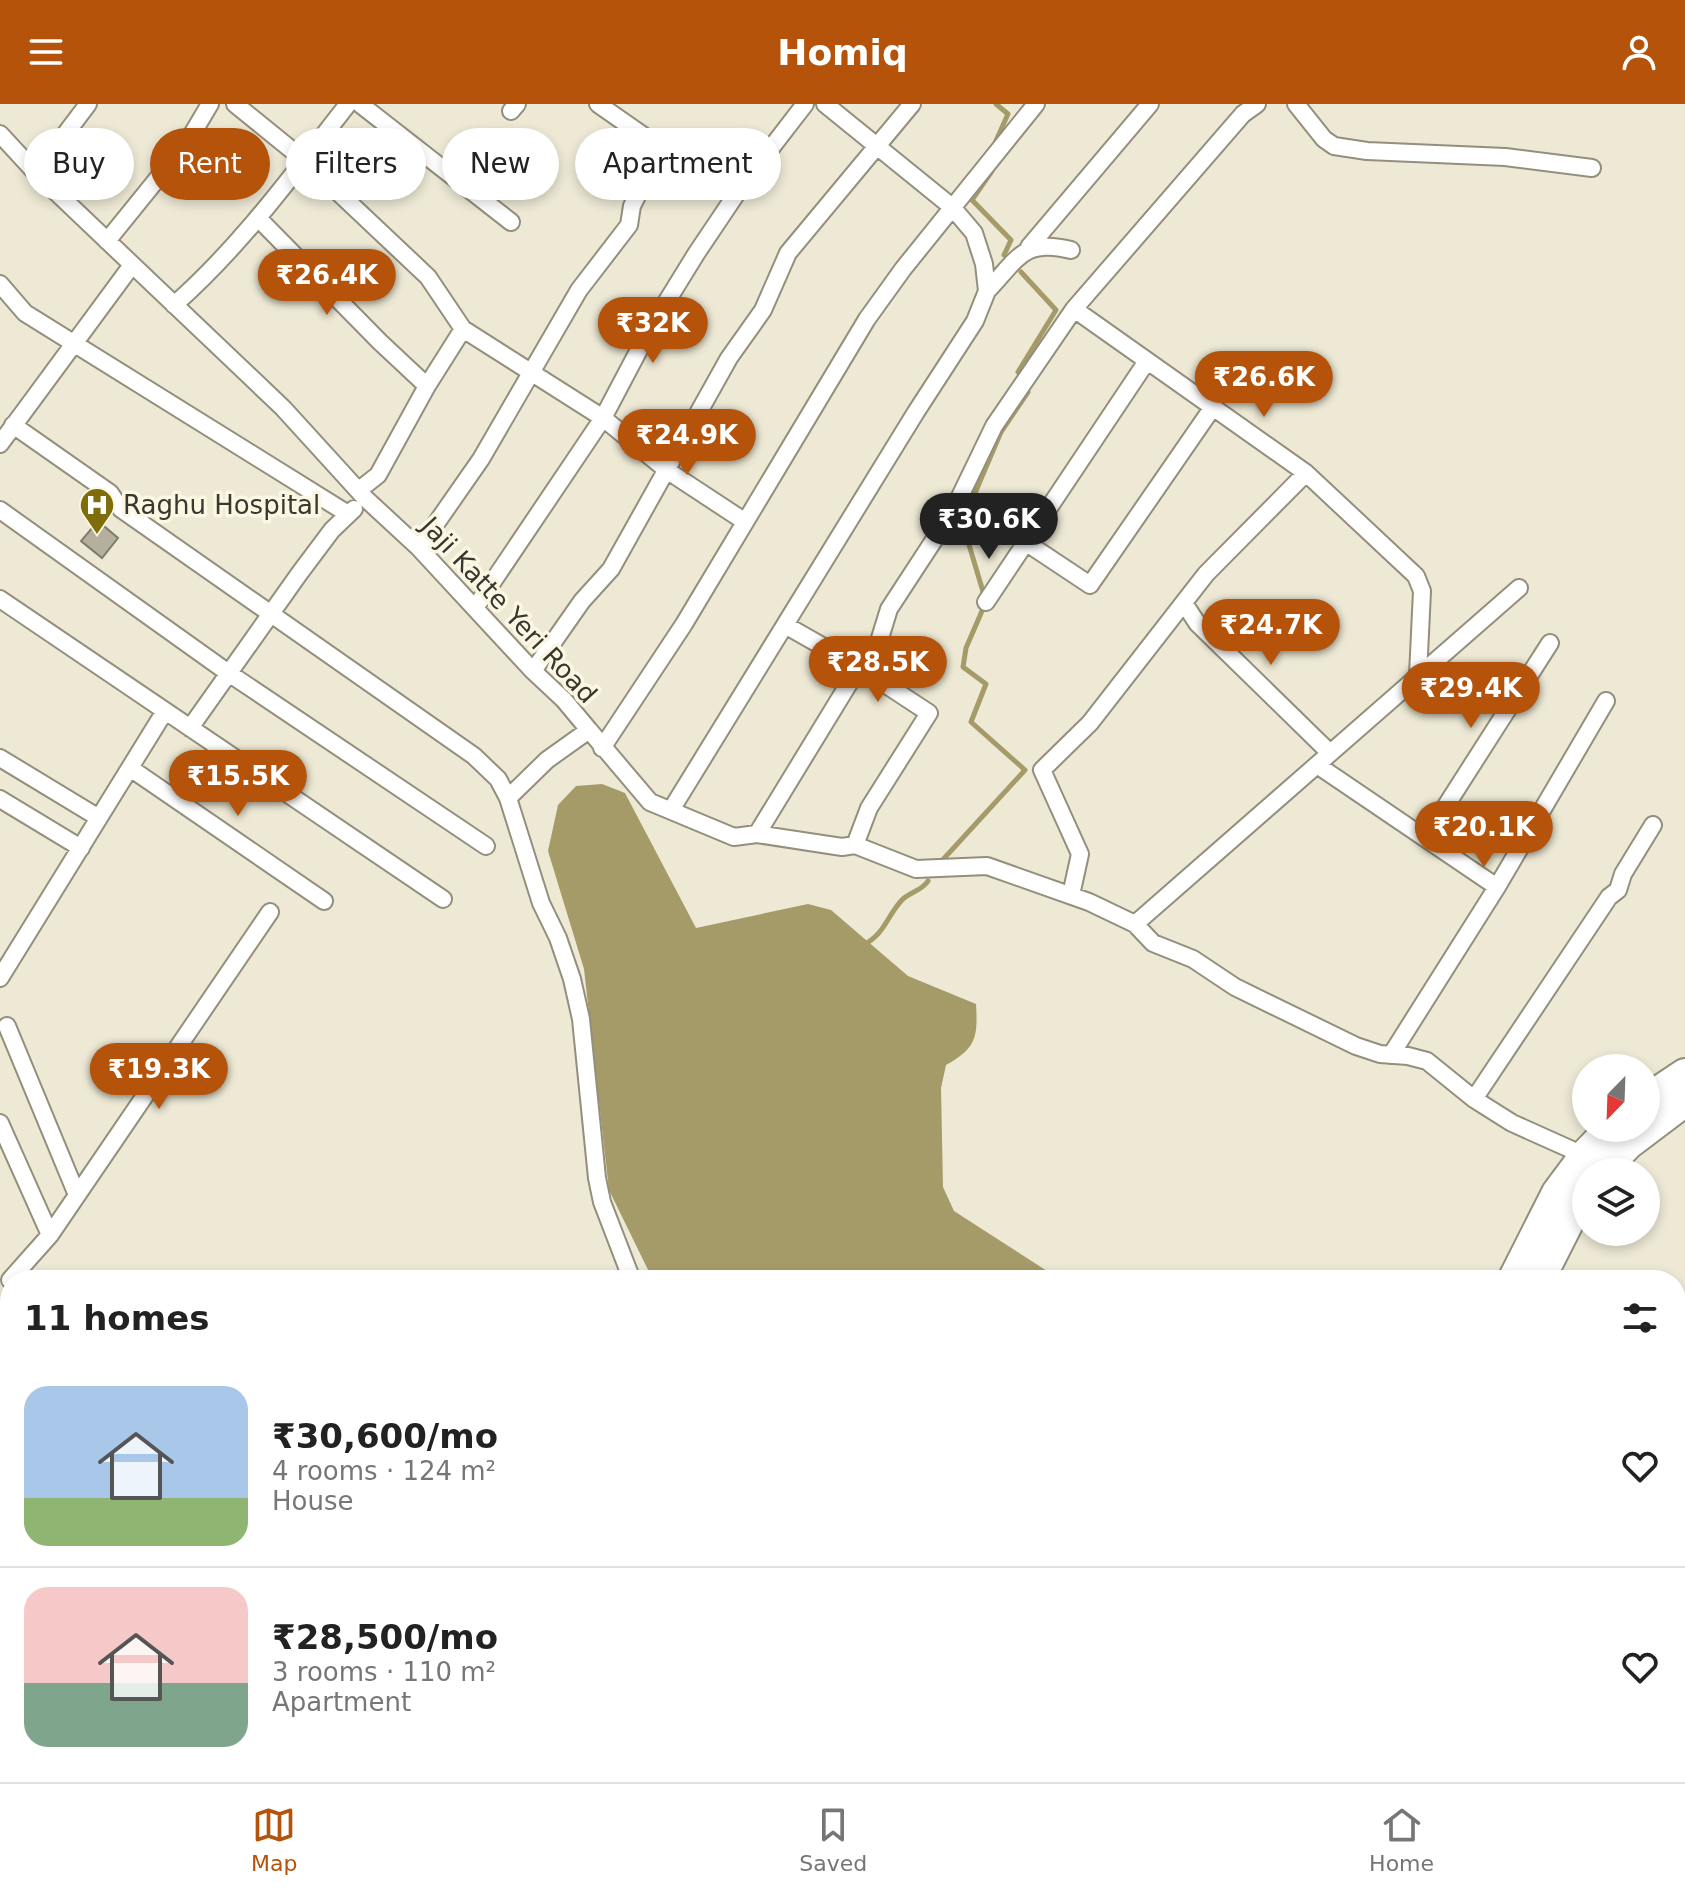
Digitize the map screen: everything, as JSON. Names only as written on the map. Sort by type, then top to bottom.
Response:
[{"type":"highway","points":[[1660,1091],[1685,1074]]},
{"type":"highway","points":[[1611,1158],[1685,1101]]},
{"type":"highway","points":[[1518,1270],[1557,1193],[1572,1184]]},
{"type":"highway","points":[[1544,1270],[1572,1215]]},
{"type":"street","points":[[70,128],[88,104]]},
{"type":"street","points":[[107,241],[188,141],[210,104]]},
{"type":"street","points":[[235,104],[286,145]]},
{"type":"street","points":[[329,128],[348,104]]},
{"type":"street","points":[[360,104],[511,222]]},
{"type":"street","points":[[598,104],[632,128]]},
{"type":"street","points":[[781,135],[805,104]]},
{"type":"street","points":[[825,104],[952,207],[974,233],[984,264],[987,291]]},
{"type":"street","points":[[533,671],[582,601],[611,569],[729,358],[763,310],[788,253],[912,104]]},
{"type":"street","points":[[602,748],[684,624],[867,319],[903,269],[1036,104]]},
{"type":"street","points":[[671,810],[975,321],[987,291],[1029,247],[1150,104]]},
{"type":"street","points":[[757,834],[859,667],[876,651],[889,609],[959,498],[994,426],[1074,309],[1243,114],[1257,104]]},
{"type":"street","points":[[1296,104],[1324,139],[1334,146],[1367,151],[1505,157],[1592,168]]},
{"type":"street","name":"Jaji Katte Yeri Road","points":[[0,134],[24,160]]},
{"type":"street","points":[[174,305],[207,276],[286,183]]},
{"type":"street","name":"Jaji Katte Yeri Road","points":[[64,200],[283,408],[362,494],[419,548],[533,671],[564,700],[589,730],[547,760],[508,798]]},
{"type":"street","points":[[346,200],[428,277],[463,329],[603,418],[668,471],[744,521]]},
{"type":"street","points":[[419,548],[481,459],[579,290],[629,225],[635,200]]},
{"type":"street","points":[[475,608],[603,418],[651,327],[733,200]]},
{"type":"street","points":[[258,218],[427,386]]},
{"type":"street","points":[[1029,247],[1048,244],[1071,250]]},
{"type":"street","points":[[0,444],[132,265]]},
{"type":"street","points":[[0,284],[25,313],[348,514]]},
{"type":"street","points":[[1074,309],[1306,473],[1416,576],[1422,591],[1418,675]]},
{"type":"street","points":[[190,728],[270,613],[378,475],[427,386],[463,329]]},
{"type":"street","points":[[986,602],[1147,361]]},
{"type":"street","points":[[959,498],[1090,585],[1213,407]]},
{"type":"street","points":[[13,425],[110,493],[121,509],[474,756],[498,779],[508,798],[541,903],[558,938],[572,979],[581,1019],[597,1178],[602,1202],[628,1270]]},
{"type":"street","points":[[1071,895],[1080,854],[1042,770],[1090,723],[1206,574],[1306,473]]},
{"type":"street","points":[[0,510],[227,672],[486,846]]},
{"type":"street","points":[[1135,924],[1519,588]]},
{"type":"street","points":[[0,599],[443,899]]},
{"type":"street","points":[[1184,603],[1197,623],[1330,753]]},
{"type":"street","points":[[785,625],[859,667],[929,713],[869,808],[855,845]]},
{"type":"street","points":[[1426,837],[1550,643]]},
{"type":"street","points":[[1391,1055],[1497,887],[1606,701]]},
{"type":"street","points":[[2,969],[165,711]]},
{"type":"street","points":[[589,730],[650,802],[734,837],[757,834],[842,847],[855,845],[916,869],[987,866],[1071,895],[1135,924],[1153,943],[1193,959],[1235,987],[1356,1046],[1380,1054],[1427,1061],[1474,1099],[1572,1159]]},
{"type":"street","points":[[0,758],[99,818]]},
{"type":"street","points":[[1317,765],[1497,887]]},
{"type":"street","points":[[130,768],[324,901]]},
{"type":"street","points":[[0,799],[81,848]]},
{"type":"street","points":[[1474,1099],[1609,897],[1618,890],[1623,874],[1653,825]]},
{"type":"street","points":[[19,1270],[50,1235],[270,912]]},
{"type":"street","points":[[7,1026],[77,1195]]},
{"type":"street","points":[[0,1123],[50,1235]]},
{"type":"shaded area","points":[[602,784],[625,793],[696,928],[808,904],[831,910],[908,976],[976,1004],[973,1041],[964,1053],[946,1065],[941,1088],[943,1187],[954,1211],[1045,1270],[648,1270],[609,1190],[584,969],[548,851],[558,805],[576,786]]},
{"type":"building","points":[[98,521],[118,538],[102,558],[81,541]]},
{"type":"waterway","points":[[995,143],[1008,114],[996,104]]},
{"type":"waterway","points":[[992,171],[972,200],[1011,240],[1004,255]]},
{"type":"waterway","points":[[1018,372],[1056,310],[1021,272]]},
{"type":"waterway","points":[[975,493],[1001,432],[1028,392]]},
{"type":"waterway","points":[[968,508],[964,528],[984,595]]},
{"type":"waterway","points":[[938,865],[1025,770],[971,722],[986,684],[963,667],[966,648],[985,604]]},
{"type":"waterway","points":[[863,945],[880,931],[901,901],[928,881]]},
{"type":"place","name":"Raghu Hospital","points":[[97,536]]}]
